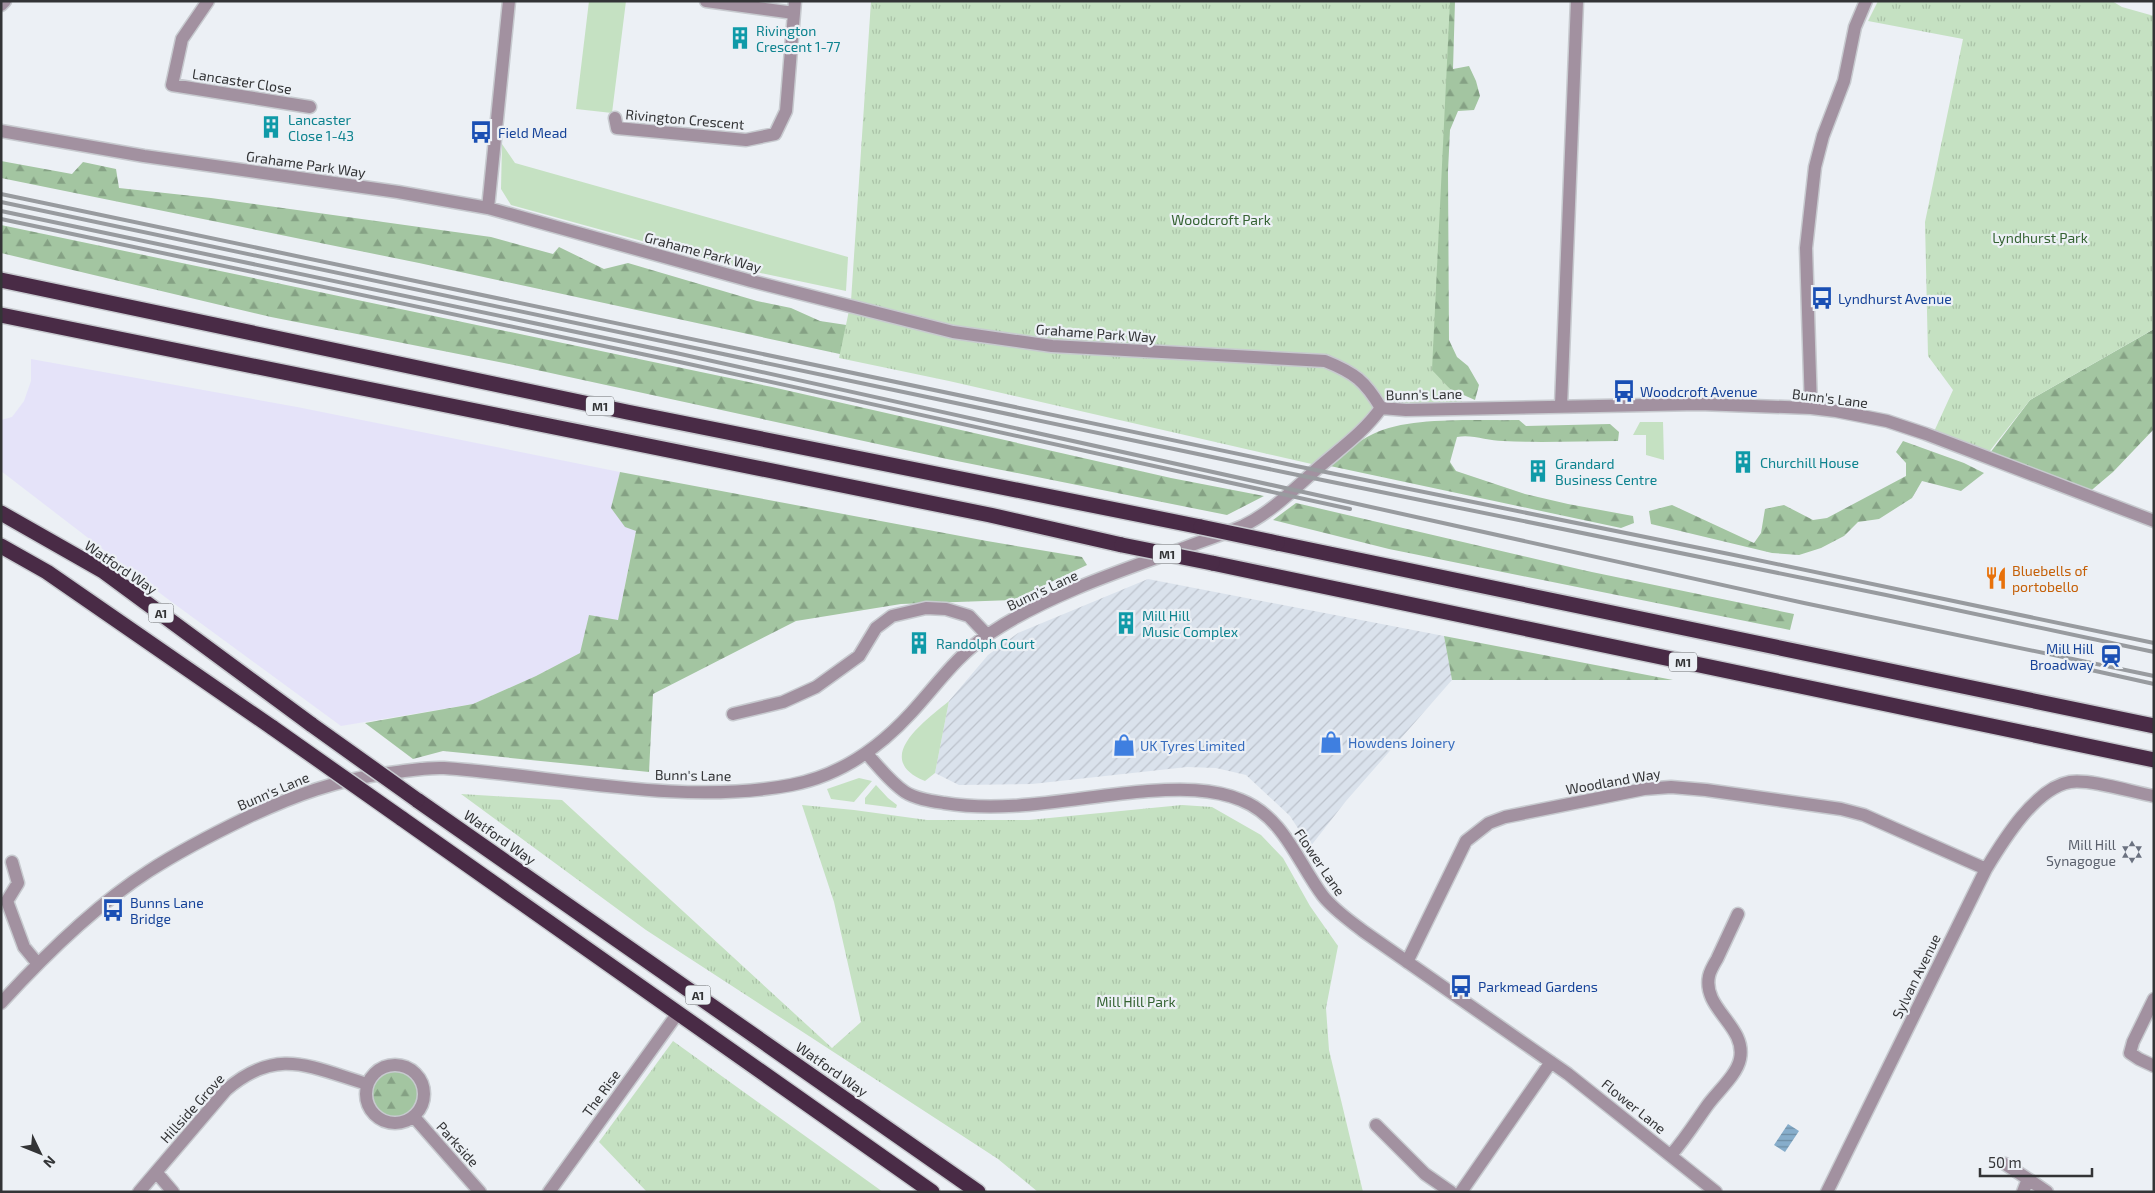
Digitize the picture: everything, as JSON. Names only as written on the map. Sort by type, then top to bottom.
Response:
[{"type":"highway","name":"M1","points":[[1,276],[37,286]]},
{"type":"highway","name":"M1","points":[[1,280],[37,286],[626,412],[1201,528],[2154,726]]},
{"type":"highway","name":"M1","points":[[1,315],[980,513],[1122,545],[2154,760]]},
{"type":"highway","name":"Watford Way","points":[[1,513],[103,571],[417,800],[978,1192]]},
{"type":"highway","name":"A1","points":[[1,546],[47,572],[273,728],[932,1192]]},
{"type":"street","points":[[1,5],[5,1]]},
{"type":"street","name":"Lancaster Close","points":[[208,1],[182,39],[172,85],[310,107]]},
{"type":"street","points":[[488,208],[509,1]]},
{"type":"street","points":[[706,1],[794,7]]},
{"type":"street","points":[[1561,406],[1577,1]]},
{"type":"street","points":[[1811,408],[1806,248],[1815,167],[1823,136],[1844,81],[1855,27],[1866,2]]},
{"type":"street","name":"Rivington Crescent","points":[[616,118],[616,128],[746,140],[775,134],[786,111],[794,7]]},
{"type":"street","name":"Grahame Park Way","points":[[1,131],[144,156],[398,192],[488,208],[750,281],[953,332],[1052,346],[1325,361],[1348,370],[1362,381],[1371,390],[1382,408]]},
{"type":"street","name":"Bunn's Lane","points":[[1,1003],[38,964],[110,900],[156,867],[212,835],[312,789],[357,777],[440,768],[565,782],[688,792],[753,790],[790,786],[819,779],[867,754],[910,714],[959,658],[987,635],[1026,612],[1076,590],[1245,525],[1274,506],[1368,426],[1382,408],[1406,410],[1699,404],[1811,408],[1888,422],[1926,434],[2154,522]]},
{"type":"street","points":[[733,714],[783,702],[816,687],[859,656],[876,628],[892,616],[926,608],[946,609],[969,616],[987,635]]},
{"type":"street","name":"Flower Lane","points":[[867,754],[893,783],[906,792],[923,799],[956,805],[993,806],[1171,790],[1215,792],[1243,800],[1261,812],[1283,833],[1323,896],[1333,908],[1604,1101],[1716,1192]]},
{"type":"street","name":"Sylvan Avenue","points":[[1827,1192],[1986,869],[2005,837],[2039,799],[2053,788],[2070,782],[2086,783],[2154,796]]},
{"type":"street","name":"Woodland Way","points":[[1407,962],[1460,851],[1474,833],[1489,823],[1505,817],[1644,789],[1671,786],[1842,809],[1864,815],[1986,869]]},
{"type":"street","points":[[12,862],[18,883],[7,900],[24,948],[38,964]]},
{"type":"street","points":[[1671,1155],[1692,1130],[1707,1105],[1731,1076],[1740,1060],[1740,1042],[1732,1026],[1712,1000],[1708,989],[1709,976],[1738,914]]},
{"type":"street","points":[[2154,999],[2133,1042],[2130,1053],[2138,1060],[2154,1066]]},
{"type":"street","name":"The Rise","points":[[549,1192],[678,1012]]},
{"type":"street","points":[[1461,1192],[1551,1062]]},
{"type":"street","name":"Hillside Grove","points":[[139,1192],[226,1090],[242,1077],[258,1068],[293,1063],[312,1066],[367,1084]]},
{"type":"street","points":[[398,1064],[416,1072],[422,1080],[424,1100],[414,1116],[398,1123],[390,1123],[375,1116],[366,1101],[367,1084],[379,1069],[388,1065],[398,1064]]},
{"type":"street","name":"Parkside","points":[[414,1116],[480,1192]]},
{"type":"street","points":[[1376,1125],[1425,1174],[1451,1192]]},
{"type":"street","points":[[2006,1164],[2047,1192]]},
{"type":"street","points":[[156,1172],[173,1192]]},
{"type":"street","points":[[2023,1192],[2028,1179]]},
{"type":"shaded area","points":[[31,359],[297,407],[620,472],[611,508],[636,530],[618,620],[580,653],[536,676],[473,704],[341,726],[165,597],[1,471],[1,420],[12,417],[24,401],[31,381]]},
{"type":"shaded area","points":[[1148,579],[1444,636],[1452,680],[1346,801],[1310,847],[1290,816],[1246,775],[1216,768],[1187,767],[1032,784],[959,785],[935,773],[949,701],[988,655],[1018,633]]},
{"type":"green space","points":[[589,1],[626,1],[612,113],[576,109]]},
{"type":"green space","name":"Woodcroft Park","points":[[871,1],[1450,1],[1432,370],[1469,409],[1382,408],[1316,465],[949,381],[839,358],[851,301]]},
{"type":"green space","points":[[1445,1],[1455,1],[1453,69],[1469,66],[1480,96],[1474,110],[1458,111],[1450,130],[1448,171],[1449,340],[1457,357],[1468,366],[1479,385],[1475,400],[1443,386],[1427,364]]},
{"type":"green space","name":"Lyndhurst Park","points":[[1878,1],[2112,1],[2122,7],[2154,16],[2154,329],[2030,400],[1985,457],[1932,436],[1953,390],[1928,356],[1925,222],[1963,39],[1868,21]]},
{"type":"green space","points":[[502,144],[515,163],[848,257],[846,291],[751,271],[511,205],[501,189]]},
{"type":"green space","points":[[1,161],[72,174],[83,162],[116,169],[119,188],[211,198],[491,237],[553,254],[559,247],[604,269],[628,263],[757,301],[791,308],[820,321],[853,326],[849,356],[419,263],[1,178]]},
{"type":"green space","points":[[1,225],[772,387],[1171,478],[1264,496],[1227,515],[947,459],[504,363],[271,317],[1,253]]},
{"type":"green space","points":[[2154,329],[2154,429],[2113,472],[2087,494],[1987,457],[2030,400]]},
{"type":"green space","points":[[1519,420],[1526,426],[1610,424],[1619,432],[1618,441],[1517,442],[1468,436],[1457,437],[1450,462],[1456,471],[1525,494],[1633,516],[1634,523],[1621,528],[1330,466],[1361,440],[1388,428],[1424,422]]},
{"type":"green space","points":[[1640,422],[1663,422],[1664,460],[1646,455],[1646,435],[1633,435]]},
{"type":"green space","points":[[1903,441],[1964,463],[1984,473],[1961,491],[1922,481],[1912,498],[1879,519],[1858,522],[1844,536],[1821,548],[1799,555],[1772,553],[1651,524],[1649,511],[1672,505],[1754,543],[1761,533],[1765,509],[1784,505],[1813,520],[1827,518],[1906,476],[1906,463],[1896,452]]},
{"type":"green space","points":[[620,472],[1082,557],[1087,565],[1013,600],[901,604],[796,621],[653,694],[649,772],[443,751],[413,759],[365,723],[473,704],[536,676],[580,653],[589,615],[618,620],[636,531],[625,527],[611,508]]},
{"type":"green space","points":[[1296,503],[1587,571],[1794,614],[1790,630],[1389,549],[1273,520]]},
{"type":"green space","points":[[1444,636],[1673,680],[1452,680]]},
{"type":"green space","points":[[949,701],[935,773],[925,781],[910,772],[903,762],[903,751],[908,740],[917,729]]},
{"type":"green space","points":[[859,778],[872,781],[854,802],[831,799],[827,789]]},
{"type":"green space","points":[[876,785],[897,805],[896,808],[865,804],[865,798]]},
{"type":"green space","name":"Mill Hill Park","points":[[461,794],[562,800],[832,1048],[861,1022],[834,902],[802,805],[927,820],[1029,820],[1182,805],[1212,807],[1261,835],[1283,858],[1310,906],[1338,946],[1326,1008],[1329,1050],[1363,1192],[1038,1192],[998,1159],[646,930]]},
{"type":"green space","points":[[673,1041],[883,1192],[647,1192],[599,1142]]},
{"type":"green space","points":[[390,1071],[400,1071],[412,1078],[419,1090],[419,1100],[412,1112],[400,1119],[390,1119],[382,1115],[375,1108],[371,1100],[371,1090],[375,1082],[382,1075]]},
{"type":"water","points":[[1788,1124],[1799,1131],[1785,1152],[1774,1145]]},
{"type":"railway","points":[[1,194],[1296,466],[2154,643]]},
{"type":"railway","points":[[1,202],[1288,473],[1886,595],[2154,652]]},
{"type":"railway","points":[[1,211],[676,353],[1804,603],[2154,676]]},
{"type":"railway","points":[[1,219],[675,361],[1350,509]]},
{"type":"railway","points":[[2091,670],[2154,684]]},
{"type":"place","name":"Rivington Crescent 1-77","points":[[740,38]]},
{"type":"place","name":"Lancaster Close 1-43","points":[[271,127]]},
{"type":"place","name":"Field Mead","points":[[481,132]]},
{"type":"place","name":"Lyndhurst Avenue","points":[[1822,298]]},
{"type":"place","name":"Woodcroft Avenue","points":[[1624,391]]},
{"type":"place","name":"Churchill House","points":[[1743,462]]},
{"type":"place","name":"Grandard Business Centre","points":[[1538,471]]},
{"type":"place","name":"Bluebells of portobello","points":[[1996,578]]},
{"type":"place","name":"Mill Hill Music Complex","points":[[1126,623]]},
{"type":"place","name":"Randolph Court","points":[[919,643]]},
{"type":"place","name":"Mill Hill Broadway","points":[[2111,656]]},
{"type":"place","name":"Howdens Joinery","points":[[1331,742]]},
{"type":"place","name":"UK Tyres Limited","points":[[1124,745]]},
{"type":"place","name":"Mill Hill Synagogue","points":[[2132,852]]},
{"type":"place","name":"Bunns Lane Bridge","points":[[113,910]]},
{"type":"place","name":"Parkmead Gardens","points":[[1461,986]]}]
